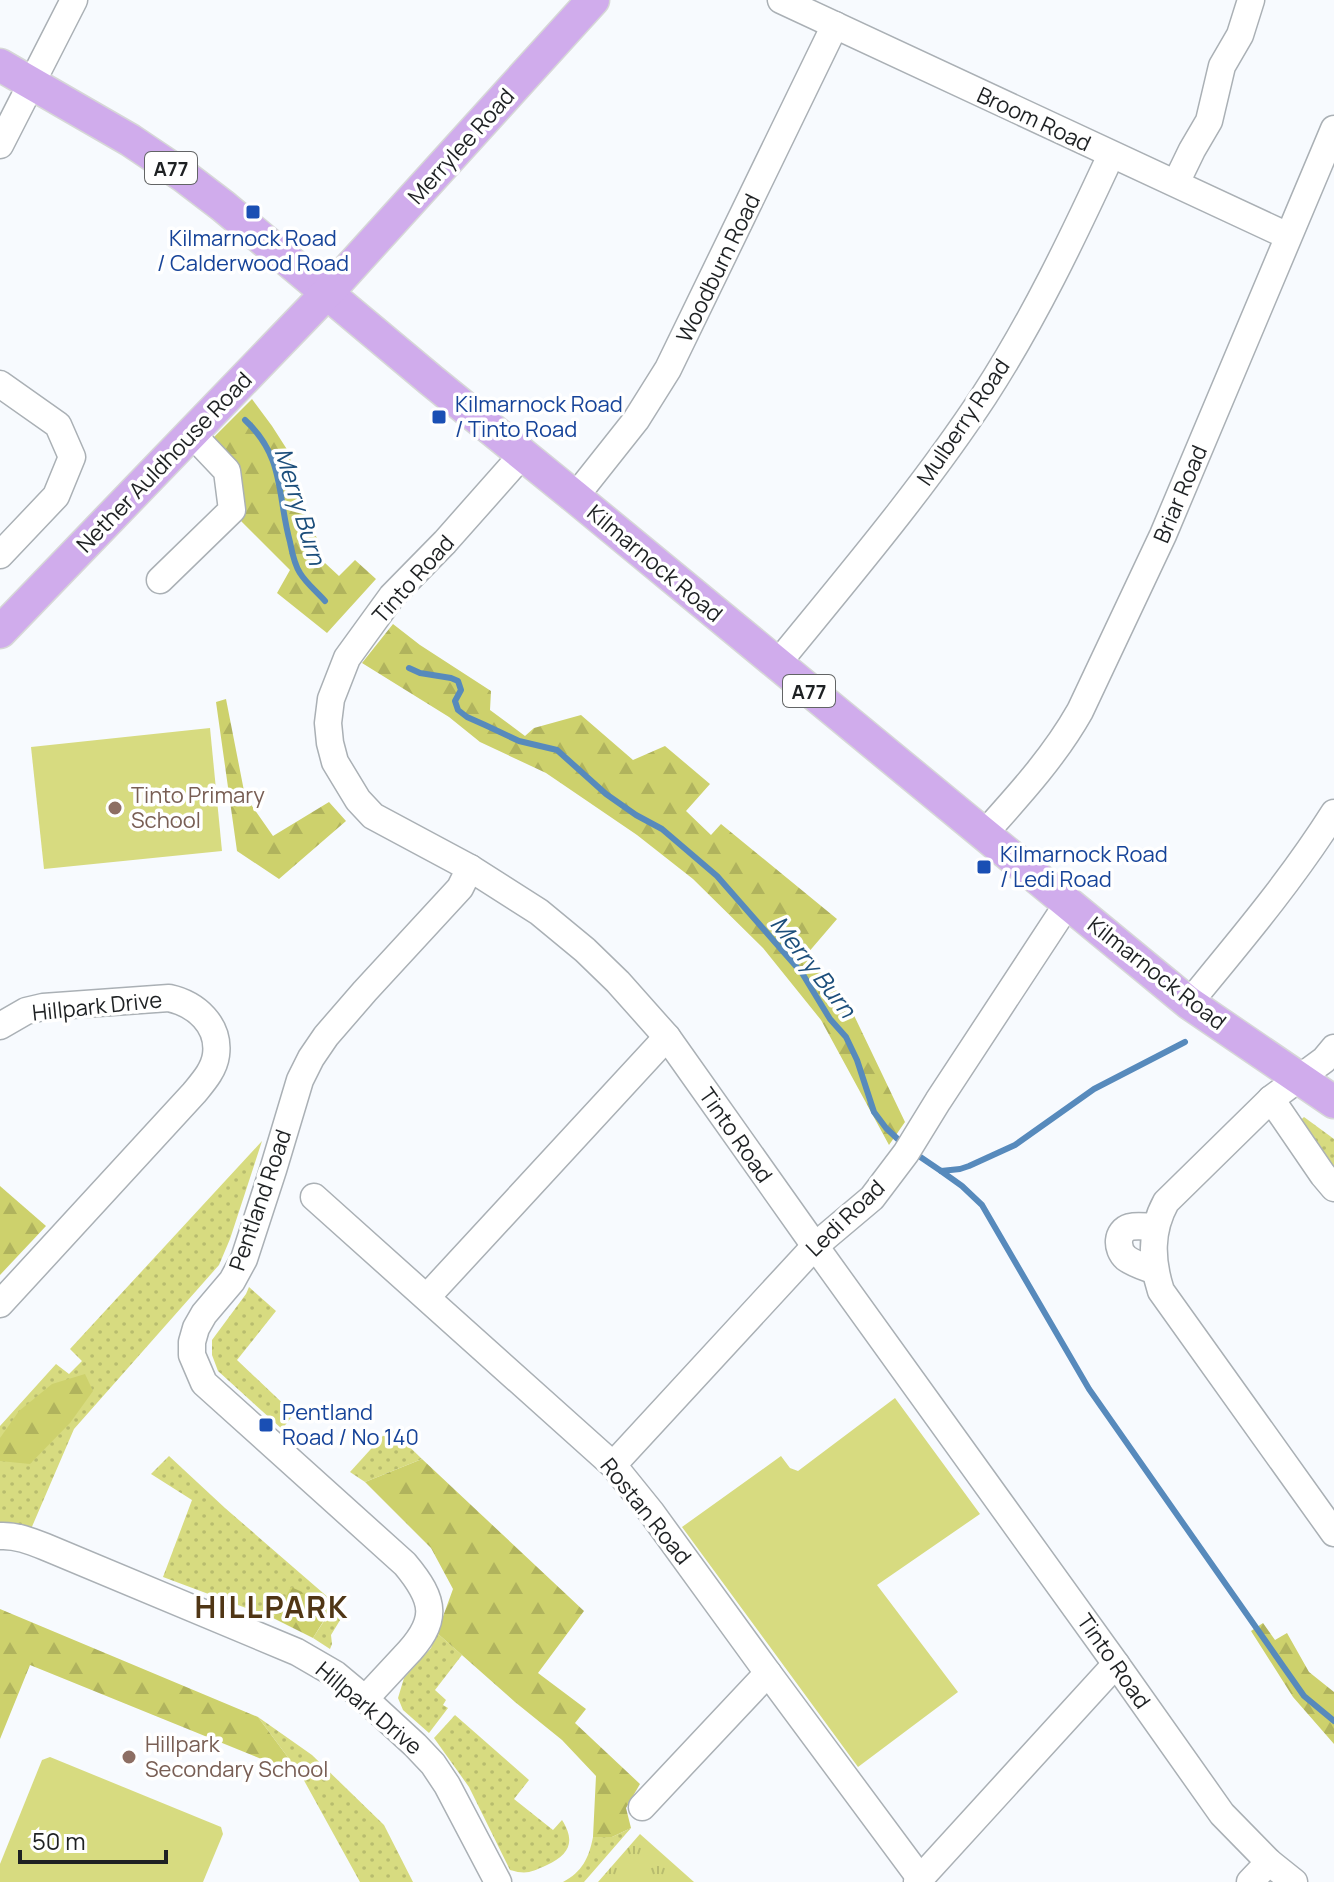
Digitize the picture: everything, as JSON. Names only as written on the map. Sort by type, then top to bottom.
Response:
[{"type":"main road","name":"Merrylee Road","points":[[328,292],[593,0]]},
{"type":"main road","name":"Kilmarnock Road","points":[[0,65],[130,140],[185,177],[1189,1003],[1299,1078]]},
{"type":"main road","name":"Nether Auldhouse Road","points":[[0,632],[328,292]]},
{"type":"main road","name":"A77","points":[[1299,1078],[1334,1102]]},
{"type":"street","points":[[0,145],[74,0]]},
{"type":"street","name":"Broom Road","points":[[781,0],[1288,236]]},
{"type":"street","points":[[1176,183],[1209,121],[1222,66],[1240,35],[1251,0]]},
{"type":"street","name":"Woodburn Road","points":[[575,497],[636,420],[668,369],[835,25]]},
{"type":"street","name":"Briar Road","points":[[984,834],[1041,771],[1080,711],[1163,535],[1334,129]]},
{"type":"street","name":"Mulberry Road","points":[[777,664],[917,491],[985,394],[1046,291],[1111,155]]},
{"type":"street","points":[[0,384],[58,425],[72,457],[56,496],[0,555]]},
{"type":"street","points":[[160,580],[232,510],[227,471],[191,433]]},
{"type":"street","name":"Tinto Road","points":[[523,454],[392,596],[347,658],[331,699],[328,723],[335,762],[358,800],[373,816],[470,868],[539,912],[618,982],[667,1037],[1222,1814],[1269,1862],[1294,1882]]},
{"type":"street","points":[[1189,1003],[1269,905],[1334,813]]},
{"type":"street","name":"Pentland Road","points":[[365,1699],[420,1640],[430,1615],[425,1592],[405,1564],[204,1383],[192,1355],[192,1342],[204,1314],[232,1281],[244,1259],[300,1080],[311,1058],[365,991],[460,888],[470,868]]},
{"type":"street","name":"Ledi Road","points":[[613,1465],[815,1246],[872,1198],[910,1146],[1068,903]]},
{"type":"street","name":"Hillpark Drive","points":[[0,1026],[26,1011],[43,1007],[169,998],[184,1001],[204,1017],[216,1044],[216,1056],[194,1093],[0,1304]]},
{"type":"street","points":[[427,1297],[667,1037]]},
{"type":"street","points":[[1334,1048],[1324,1060],[1271,1099],[1166,1202],[1155,1227],[1153,1250],[1161,1291],[1334,1533]]},
{"type":"street","points":[[1271,1099],[1334,1188]]},
{"type":"street","name":"Rostan Road","points":[[314,1197],[613,1465],[651,1512],[918,1880]]},
{"type":"street","points":[[1155,1227],[1126,1228],[1118,1241],[1124,1256],[1155,1271]]},
{"type":"street","name":"Hillpark Drive","points":[[0,1536],[9,1535],[48,1548],[297,1652],[326,1668],[365,1699],[433,1764],[498,1882]]},
{"type":"street","points":[[918,1880],[1116,1664]]},
{"type":"street","points":[[642,1807],[768,1673]]},
{"type":"street","points":[[1250,1882],[1269,1862]]},
{"type":"green space","points":[[252,399],[288,451],[308,524],[319,541],[312,551],[339,576],[355,560],[376,579],[327,633],[277,593],[290,570],[241,521],[235,470],[214,437]]},
{"type":"green space","points":[[393,624],[491,691],[490,710],[525,736],[534,728],[581,715],[633,760],[665,746],[710,784],[686,811],[711,835],[721,824],[837,919],[807,954],[850,1007],[905,1122],[889,1145],[821,1020],[763,948],[693,879],[637,835],[546,773],[480,742],[449,717],[362,663]]},
{"type":"green space","points":[[226,699],[245,796],[273,836],[329,802],[346,821],[279,879],[237,851],[216,702]]},
{"type":"green space","points":[[210,728],[222,851],[44,869],[31,747]]},
{"type":"green space","points":[[1304,1117],[1334,1139],[1334,1173],[1296,1124]]},
{"type":"green space","points":[[262,1141],[219,1265],[74,1429],[31,1529],[0,1524],[0,1426],[56,1364],[69,1374],[82,1361],[70,1349]]},
{"type":"green space","points":[[0,1186],[46,1226],[0,1275]]},
{"type":"green space","points":[[249,1287],[276,1311],[237,1360],[294,1414],[282,1429],[218,1371],[212,1355],[212,1340]]},
{"type":"green space","points":[[85,1374],[93,1391],[70,1423],[30,1464],[0,1461],[0,1438],[19,1411],[52,1384]]},
{"type":"green space","points":[[895,1398],[980,1514],[877,1585],[958,1692],[858,1767],[682,1527],[781,1456],[790,1468],[798,1471]]},
{"type":"green space","points":[[390,1428],[422,1459],[365,1482],[350,1472]]},
{"type":"green space","points":[[169,1456],[345,1612],[331,1635],[330,1649],[313,1638],[331,1610],[318,1599],[291,1588],[273,1618],[163,1577],[192,1500],[151,1474]]},
{"type":"green space","points":[[422,1459],[584,1611],[538,1673],[586,1709],[575,1723],[640,1784],[626,1808],[631,1828],[612,1837],[593,1837],[596,1776],[562,1740],[437,1633],[453,1589],[431,1548],[365,1482]]},
{"type":"green space","points":[[291,1587],[318,1599],[331,1609],[313,1638],[273,1618]]},
{"type":"green space","points":[[0,1609],[258,1717],[301,1775],[30,1665],[0,1739]]},
{"type":"green space","points":[[1263,1623],[1275,1640],[1287,1633],[1309,1672],[1334,1692],[1334,1744],[1293,1697],[1251,1631]]},
{"type":"green space","points":[[437,1633],[462,1655],[435,1690],[446,1700],[443,1705],[448,1708],[429,1733],[403,1710],[398,1698],[404,1678],[431,1648]]},
{"type":"green space","points":[[455,1715],[529,1780],[514,1799],[553,1830],[562,1820],[569,1841],[561,1857],[529,1872],[510,1870],[469,1787],[434,1738]]},
{"type":"green space","points":[[258,1717],[312,1755],[384,1825],[413,1882],[360,1882],[301,1775]]},
{"type":"green space","points":[[50,1757],[221,1827],[223,1834],[203,1882],[0,1882],[0,1864],[42,1760]]},
{"type":"green space","points":[[631,1828],[584,1882],[563,1882],[584,1864],[593,1837],[612,1837]]},
{"type":"green space","points":[[640,1834],[694,1882],[598,1882]]},
{"type":"waterway","name":"Merry Burn","points":[[245,420],[258,434],[273,462],[296,566],[325,601]]},
{"type":"waterway","name":"Merry Burn","points":[[409,668],[458,681],[461,690],[455,701],[458,710],[467,717],[519,741],[557,750],[606,794],[662,829],[717,876],[802,973],[830,1019],[846,1037],[874,1112],[904,1145]]},
{"type":"waterway","name":"Merry Burn","points":[[913,1152],[941,1171],[969,1166],[1015,1145],[1094,1089],[1185,1042]]},
{"type":"waterway","points":[[941,1171],[982,1205],[1089,1389],[1304,1696],[1334,1721]]},
{"type":"place","name":"Kilmarnock Road / Calderwood Road","points":[[253,212]]},
{"type":"place","name":"Kilmarnock Road / Tinto Road","points":[[439,417]]},
{"type":"place","name":"Tinto Primary School","points":[[115,808]]},
{"type":"place","name":"Kilmarnock Road / Ledi Road","points":[[984,867]]},
{"type":"place","name":"Pentland Road / No 140","points":[[266,1425]]},
{"type":"place","name":"Hillpark Secondary School","points":[[129,1757]]},
{"type":"district","name":"HILLPARK","points":[[272,1606]]}]
